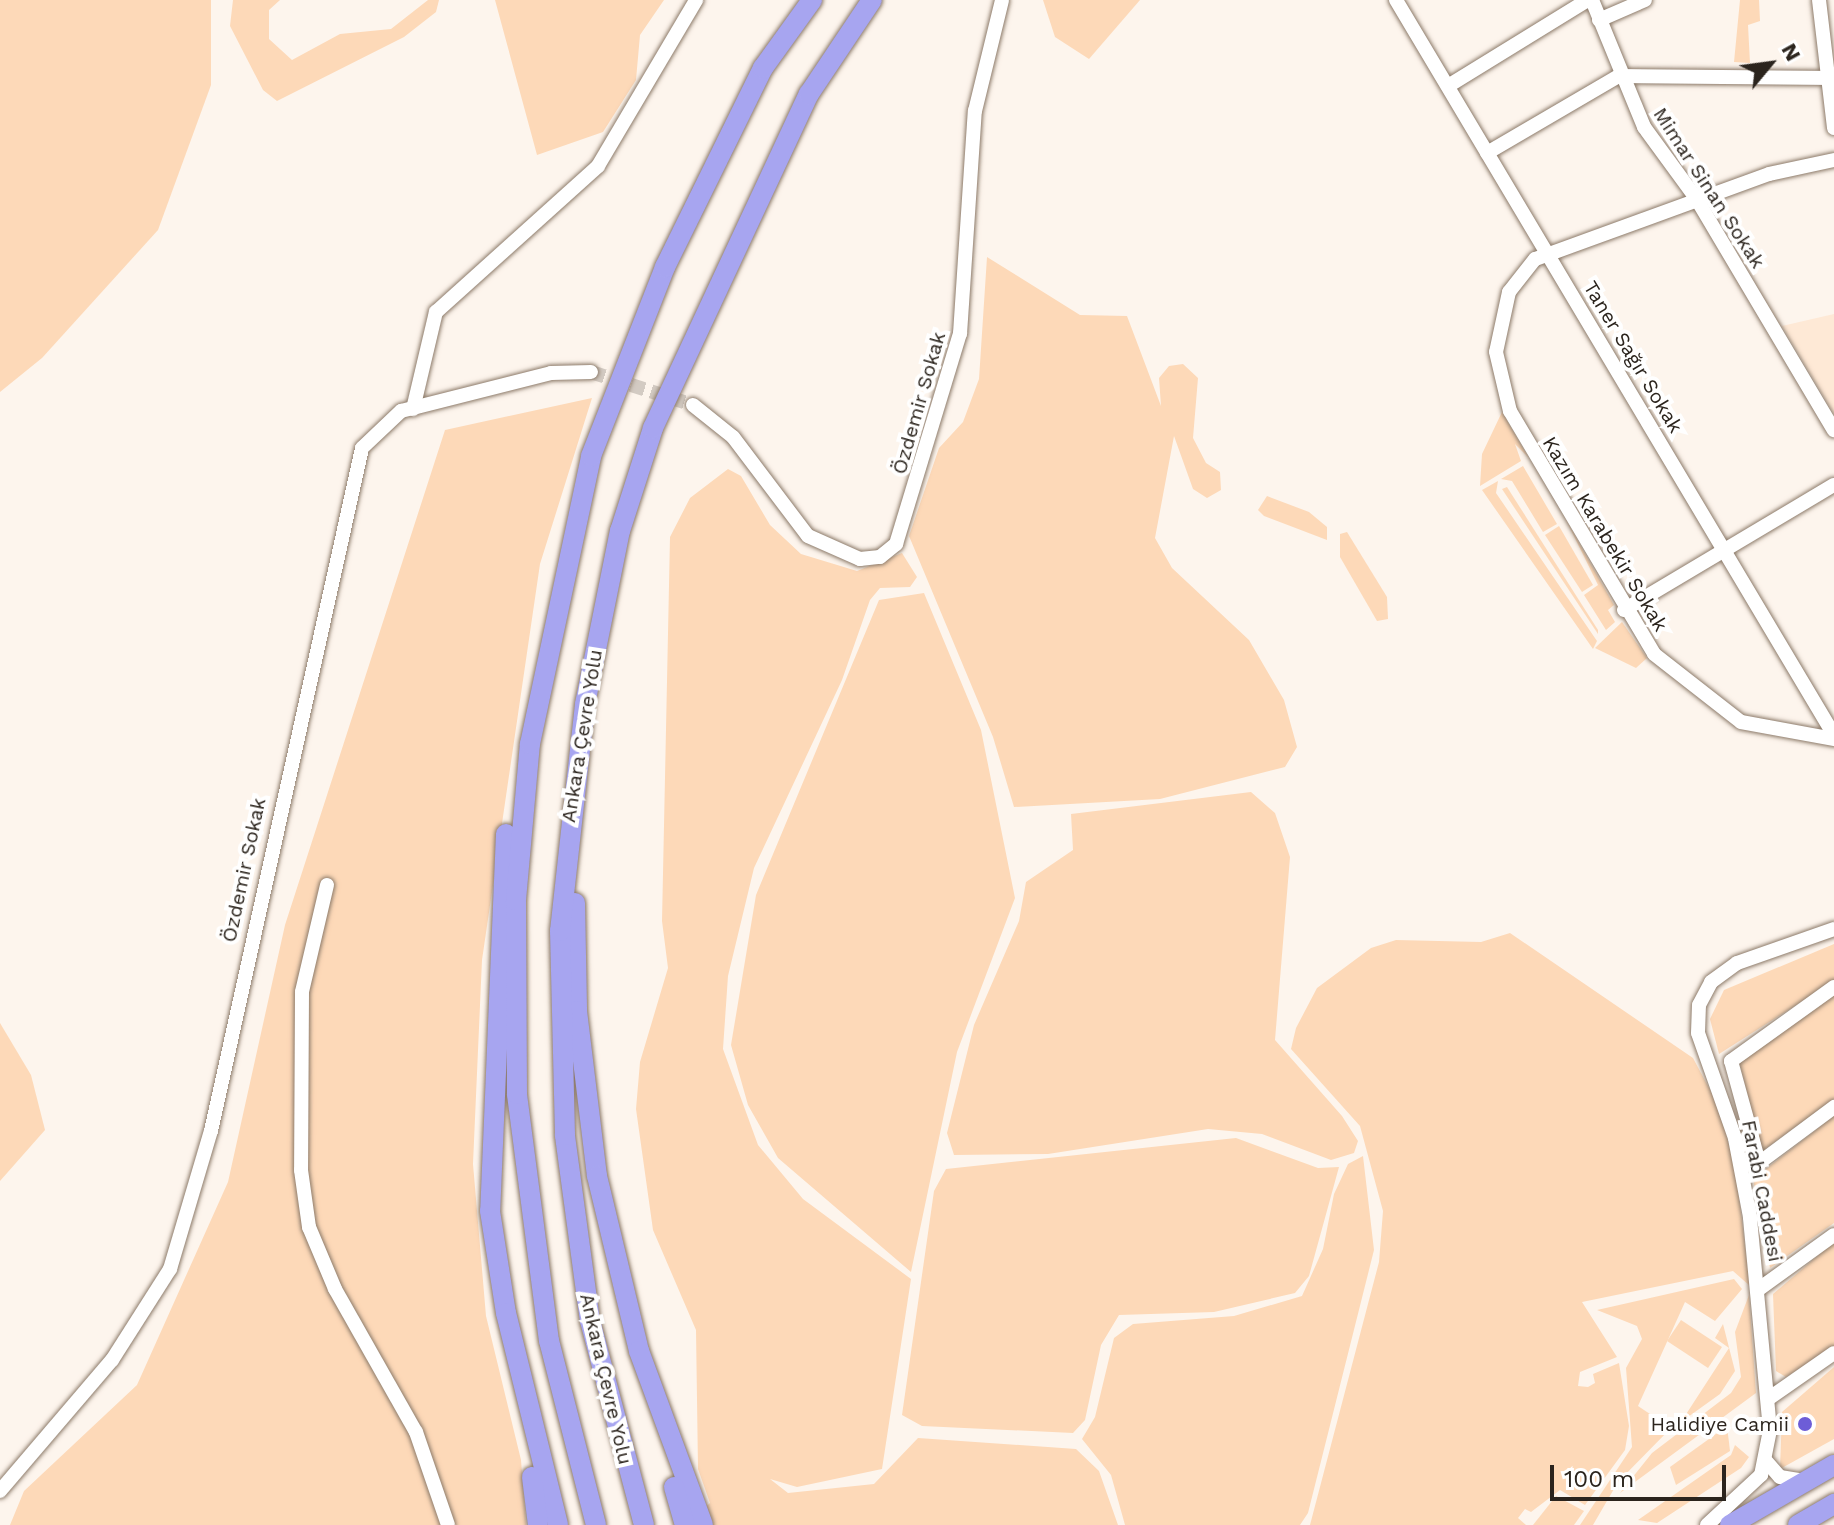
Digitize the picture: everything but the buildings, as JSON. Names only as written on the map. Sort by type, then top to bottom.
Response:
[{"type":"highway","points":[[538,1525],[494,1256],[491,1055],[514,768],[556,564],[591,456],[665,267],[763,68],[812,0]]},
{"type":"highway","name":"Ankara Çevre Yolu","points":[[644,1525],[582,1273],[561,1061],[568,820],[610,575],[653,428],[714,285],[809,94],[872,0]]},
{"type":"highway","points":[[591,456],[530,744],[515,972],[529,1215],[560,1393],[596,1525]]},
{"type":"highway","points":[[610,575],[575,903],[577,1011],[597,1176],[685,1525]]},
{"type":"highway","points":[[494,1256],[558,1525]]},
{"type":"highway","points":[[639,1351],[703,1525]]},
{"type":"highway","points":[[1730,1525],[1834,1465]]},
{"type":"highway","points":[[1798,1525],[1834,1504]]},
{"type":"street","points":[[413,409],[436,312],[598,166],[696,0]]},
{"type":"street","name":"Özdemir Sokak","points":[[693,405],[733,437],[808,536],[860,559],[880,557],[896,544],[960,334],[975,111],[1002,0]]},
{"type":"street","points":[[1448,86],[1590,0]]},
{"type":"street","name":"Mimar Sinan Sokak","points":[[1590,0],[1619,76],[1644,127],[1696,198],[1834,430]]},
{"type":"street","points":[[1599,20],[1645,0]]},
{"type":"street","points":[[1819,0],[1831,78],[1834,128]]},
{"type":"street","name":"Taner Sağır Sokak","points":[[1401,2],[1487,153],[1834,737]]},
{"type":"street","points":[[1487,153],[1619,76],[1831,78]]},
{"type":"street","name":"Kazım Karabekir Sokak","points":[[1834,160],[1696,198],[1527,264],[1509,292],[1496,352],[1499,380],[1624,610],[1673,674],[1722,711],[1748,725],[1834,737]]},
{"type":"street","name":"Özdemir Sokak","points":[[0,1491],[128,1340],[170,1269],[211,1131],[351,479],[381,424],[413,409],[551,373],[591,372]]},
{"type":"street","points":[[1624,610],[1834,485]]},
{"type":"street","points":[[327,885],[302,992],[301,1170],[309,1227],[335,1289],[416,1432],[448,1525]]},
{"type":"street","name":"Farabi Caddesi","points":[[1766,1461],[1768,1399],[1759,1289],[1740,1159],[1703,1050],[1699,1005],[1711,982],[1737,963],[1834,929]]},
{"type":"street","points":[[1834,987],[1731,1061],[1759,1163],[1834,1107]]},
{"type":"street","points":[[1759,1289],[1834,1235]]},
{"type":"street","points":[[1768,1399],[1834,1353]]},
{"type":"street","points":[[1707,1525],[1753,1486],[1766,1461],[1780,1477],[1806,1481]]},
{"type":"shaded area","points":[[0,0],[211,0],[211,85],[158,230],[42,358],[0,392]]},
{"type":"shaded area","points":[[233,0],[280,0],[269,10],[269,39],[292,60],[340,34],[391,29],[428,0],[439,0],[436,12],[404,37],[277,101],[263,90],[230,26]]},
{"type":"shaded area","points":[[495,0],[664,0],[640,35],[636,80],[603,132],[537,155]]},
{"type":"shaded area","points":[[1043,0],[1140,0],[1089,59],[1055,37]]},
{"type":"shaded area","points":[[1740,0],[1759,0],[1760,21],[1748,25],[1750,63],[1734,62]]},
{"type":"shaded area","points":[[987,257],[1080,315],[1127,316],[1161,406],[1159,378],[1169,366],[1183,364],[1198,378],[1193,438],[1206,463],[1220,472],[1221,490],[1207,498],[1193,489],[1174,436],[1155,538],[1172,568],[1249,640],[1284,700],[1297,747],[1285,767],[1160,799],[1014,807],[993,737],[909,536],[939,448],[963,422],[979,379]]},
{"type":"shaded area","points":[[1834,314],[1834,414],[1782,326]]},
{"type":"shaded area","points":[[592,398],[540,564],[482,960],[473,1164],[486,1316],[521,1460],[526,1525],[10,1525],[24,1491],[137,1385],[228,1182],[285,925],[445,430]]},
{"type":"shaded area","points":[[1502,412],[1528,457],[1515,444],[1521,461],[1480,486],[1482,454]]},
{"type":"shaded area","points":[[1523,466],[1557,524],[1543,532],[1512,481],[1501,479]]},
{"type":"shaded area","points":[[728,469],[741,476],[770,525],[801,554],[857,571],[902,553],[917,577],[910,587],[880,588],[870,600],[842,680],[754,868],[728,976],[723,1049],[758,1145],[803,1199],[911,1279],[882,1469],[797,1487],[770,1479],[788,1493],[874,1484],[918,1438],[1076,1449],[1099,1471],[1118,1525],[710,1525],[702,1510],[710,1503],[698,1469],[696,1330],[653,1230],[636,1109],[640,1062],[668,968],[662,921],[670,537],[690,498]]},
{"type":"shaded area","points":[[1498,481],[1496,493],[1597,641],[1593,649],[1482,490]]},
{"type":"shaded area","points":[[1507,487],[1598,630],[1598,634],[1502,489]]},
{"type":"shaded area","points":[[1267,496],[1309,512],[1327,527],[1327,540],[1264,516],[1258,510]]},
{"type":"shaded area","points":[[1567,522],[1614,605],[1608,610],[1615,622],[1606,630],[1584,595],[1598,585]]},
{"type":"shaded area","points":[[1559,526],[1593,585],[1582,592],[1545,535]]},
{"type":"shaded area","points":[[1347,532],[1387,597],[1388,619],[1377,621],[1340,557],[1340,534]]},
{"type":"shaded area","points":[[924,593],[981,730],[1015,898],[957,1052],[911,1272],[778,1158],[748,1105],[731,1045],[756,895],[879,600]]},
{"type":"shaded area","points":[[1622,622],[1647,658],[1636,668],[1595,648]]},
{"type":"shaded area","points":[[1251,792],[1275,813],[1290,857],[1275,1040],[1342,1116],[1358,1141],[1354,1153],[1331,1160],[1262,1134],[1208,1129],[1048,1154],[954,1155],[947,1133],[974,1025],[1019,921],[1026,882],[1073,850],[1071,814]]},
{"type":"shaded area","points":[[1510,933],[1693,1058],[1717,1103],[1735,1166],[1750,1286],[1733,1271],[1582,1302],[1617,1357],[1580,1372],[1578,1386],[1588,1387],[1595,1383],[1593,1374],[1619,1363],[1629,1426],[1625,1450],[1585,1505],[1560,1490],[1531,1512],[1525,1509],[1518,1518],[1526,1525],[1310,1525],[1379,1262],[1383,1211],[1360,1126],[1291,1049],[1296,1028],[1317,988],[1371,948],[1396,940],[1481,942]]},
{"type":"shaded area","points":[[1834,944],[1834,981],[1719,1054],[1710,1019],[1724,990]]},
{"type":"shaded area","points":[[1834,993],[1834,1099],[1762,1151],[1739,1061]]},
{"type":"shaded area","points":[[0,1023],[31,1075],[45,1130],[0,1181]]},
{"type":"shaded area","points":[[1834,1116],[1834,1223],[1770,1268],[1753,1179]]},
{"type":"shaded area","points":[[1236,1138],[1318,1168],[1339,1167],[1309,1276],[1295,1293],[1214,1312],[1119,1315],[1101,1345],[1085,1420],[1073,1433],[922,1426],[902,1415],[934,1191],[946,1169]]},
{"type":"shaded area","points":[[1363,1156],[1374,1250],[1308,1513],[1300,1525],[1125,1525],[1111,1475],[1082,1439],[1095,1417],[1114,1338],[1133,1324],[1234,1316],[1302,1296],[1323,1249],[1334,1194],[1348,1164]]},
{"type":"shaded area","points":[[1834,1242],[1834,1347],[1786,1377],[1776,1371],[1773,1294]]},
{"type":"shaded area","points":[[1734,1279],[1742,1289],[1715,1321],[1685,1302],[1638,1406],[1671,1428],[1618,1482],[1593,1525],[1580,1525],[1632,1447],[1626,1368],[1642,1339],[1637,1326],[1597,1310]]},
{"type":"shaded area","points":[[1749,1295],[1756,1393],[1620,1493],[1652,1453],[1731,1393],[1741,1377],[1735,1332]]},
{"type":"shaded area","points":[[1681,1320],[1722,1347],[1708,1368],[1667,1341]]},
{"type":"shaded area","points":[[1723,1324],[1735,1371],[1720,1394],[1681,1422],[1729,1348],[1715,1338]]},
{"type":"shaded area","points":[[1834,1367],[1834,1439],[1780,1469],[1782,1412]]},
{"type":"shaded area","points":[[1727,1426],[1730,1451],[1676,1485],[1670,1467]]},
{"type":"shaded area","points":[[1735,1445],[1749,1457],[1741,1468],[1657,1523],[1638,1520],[1731,1455]]},
{"type":"shaded area","points":[[1556,1496],[1584,1511],[1574,1525],[1533,1525]]},
{"type":"tunnel","points":[[591,372],[693,405]]},
{"type":"place","name":"Halidiye Camii","points":[[1805,1424]]}]
